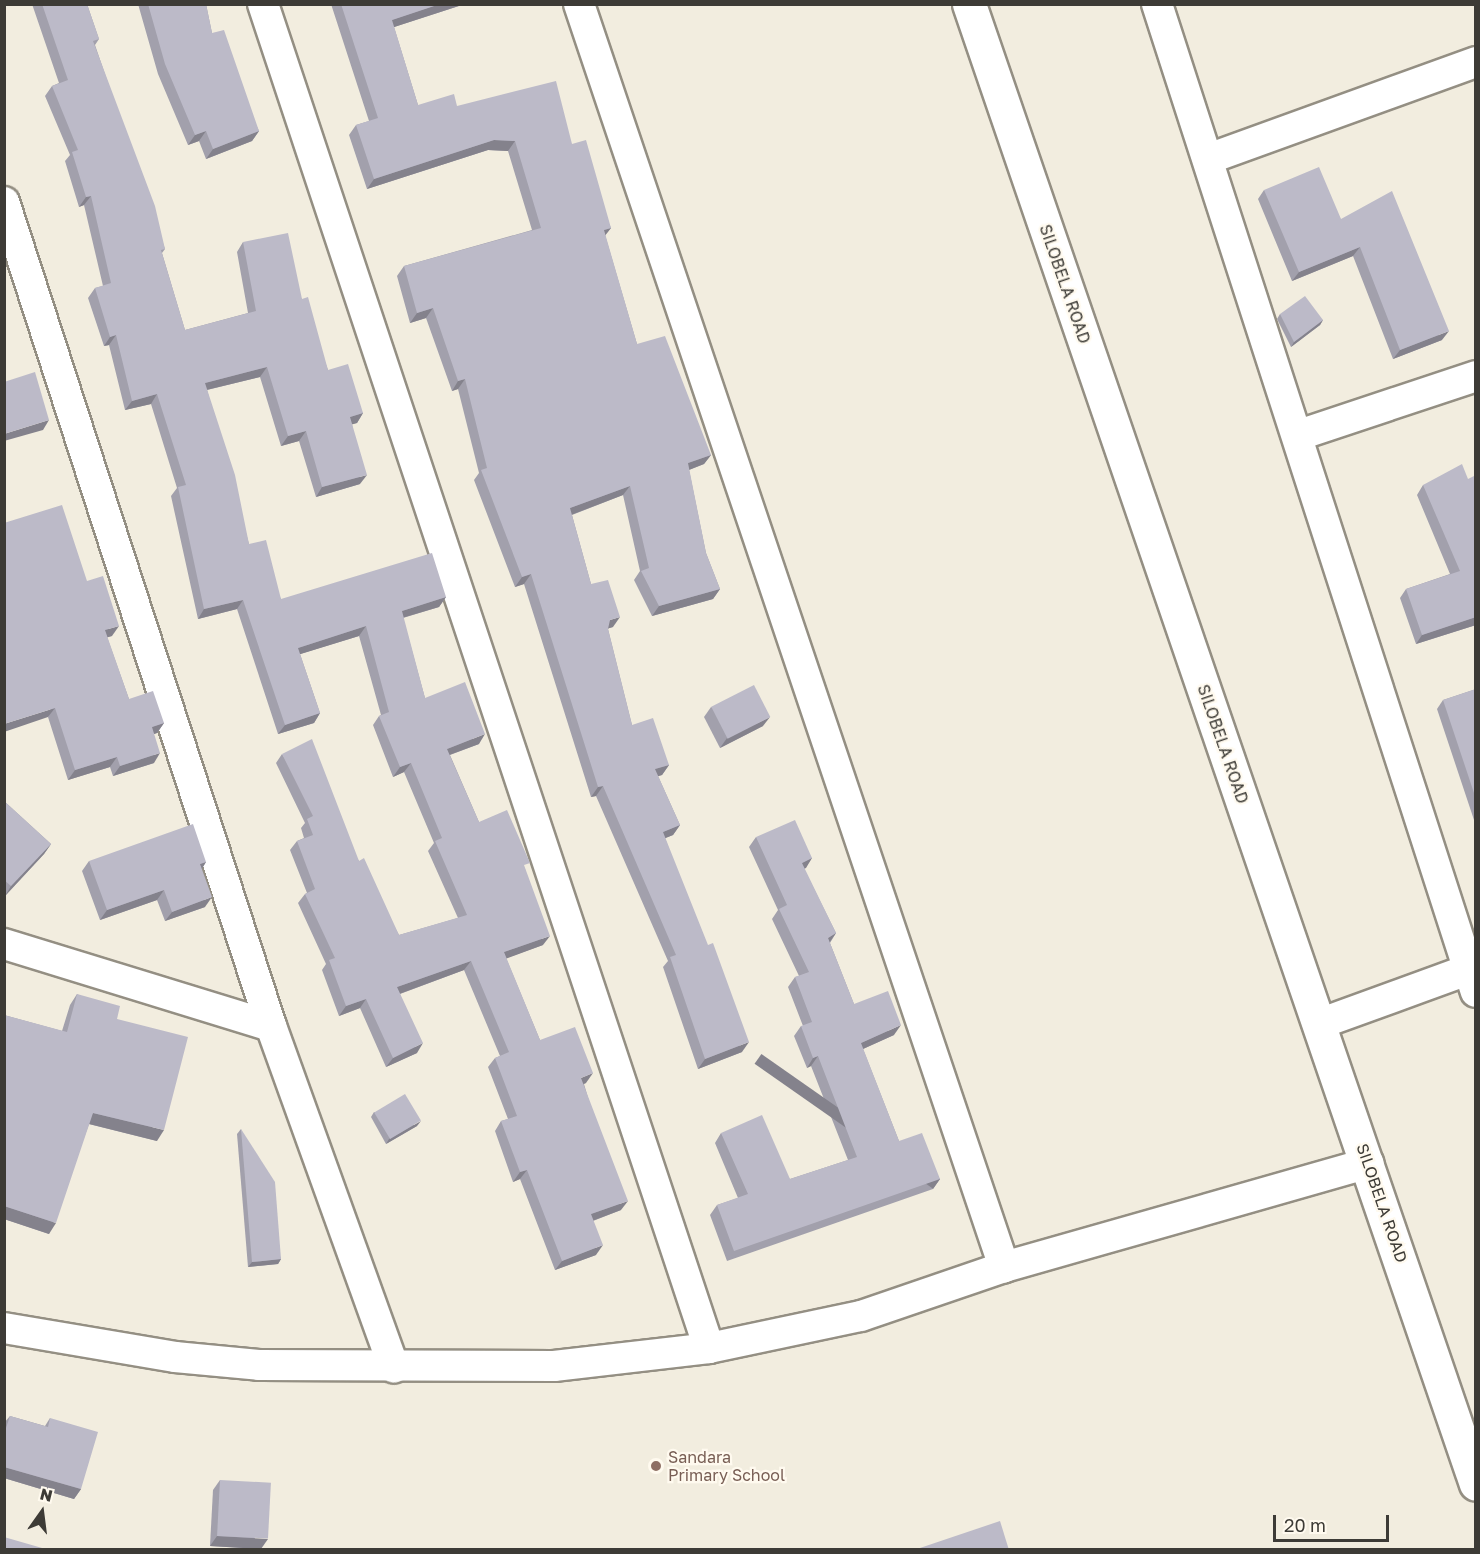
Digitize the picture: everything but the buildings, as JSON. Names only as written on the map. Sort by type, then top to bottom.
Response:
[{"type":"street","points":[[263,4],[709,1348]]},
{"type":"street","points":[[579,4],[1004,1267]]},
{"type":"street","name":"SILOBELA ROAD","points":[[969,4],[1368,1163],[1476,1484]]},
{"type":"street","points":[[1157,4],[1473,976],[1319,1024]]},
{"type":"street","points":[[1208,159],[1476,62]]},
{"type":"street","points":[[4,202],[271,1026],[394,1367]]},
{"type":"street","points":[[1299,435],[1476,376]]},
{"type":"street","points":[[4,944],[271,1026]]},
{"type":"street","points":[[4,1328],[175,1357],[394,1367],[554,1366],[709,1348],[861,1316],[1004,1267],[1368,1163]]},
{"type":"place","name":"Sandara Primary School","points":[[656,1466]]}]
